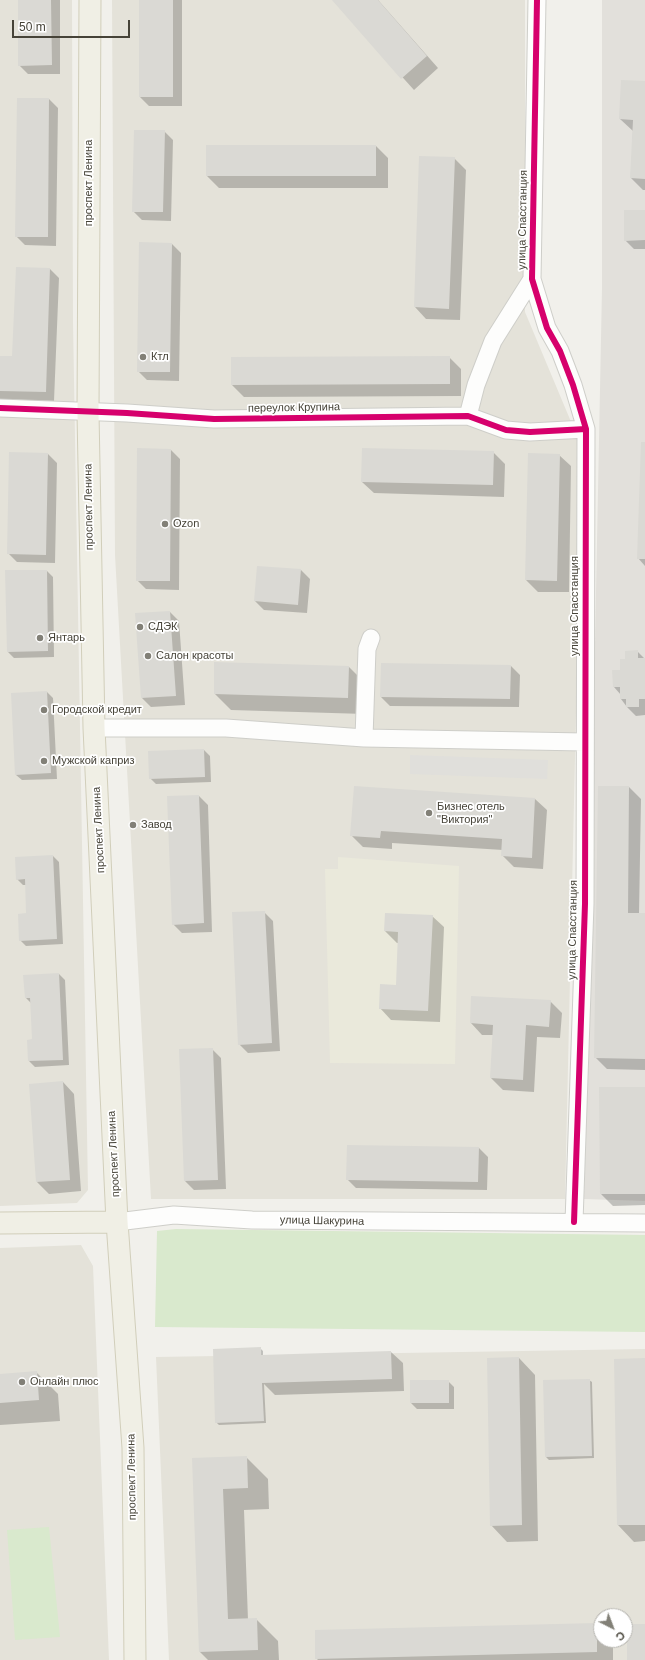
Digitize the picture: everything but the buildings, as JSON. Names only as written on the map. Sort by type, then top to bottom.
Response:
[{"type":"main road","name":"проспект Ленина","points":[[90,0],[88,412],[94,728],[117,1222],[133,1448],[135,1660]]},
{"type":"main road","name":"улица Шакурина","points":[[0,1223],[117,1222]]},
{"type":"street","name":"улица Спасстанция","points":[[537,0],[532,279],[547,328],[560,351],[573,385],[586,429],[584,742],[585,904],[574,1222]]},
{"type":"street","points":[[468,416],[476,385],[493,342],[532,279]]},
{"type":"street","name":"переулок Крупина","points":[[0,408],[127,413],[214,419],[468,416],[506,430],[530,432],[586,429]]},
{"type":"street","points":[[364,738],[366,649],[371,638]]},
{"type":"street","points":[[94,728],[226,728],[364,738],[584,742]]},
{"type":"street","name":"улица Шакурина","points":[[117,1222],[174,1215],[260,1220],[645,1223]]},
{"type":"shaded area","points":[[0,0],[72,0],[73,322],[88,1190],[77,1203],[0,1206]]},
{"type":"shaded area","points":[[112,0],[525,0],[525,312],[582,448],[565,1199],[151,1199],[115,555]]},
{"type":"shaded area","points":[[602,0],[645,0],[645,1201],[584,1199],[602,288]]},
{"type":"shaded area","points":[[410,755],[548,760],[547,779],[410,774]]},
{"type":"shaded area","points":[[338,857],[459,866],[455,1064],[330,1063],[325,869],[338,869]]},
{"type":"shaded area","points":[[81,1245],[93,1266],[109,1660],[0,1660],[0,1248]]},
{"type":"shaded area","points":[[645,1349],[645,1660],[169,1660],[156,1357]]},
{"type":"green space","points":[[176,1229],[645,1235],[645,1332],[155,1327],[157,1231]]},
{"type":"green space","points":[[49,1527],[60,1637],[15,1640],[7,1530]]},
{"type":"cycle path","points":[[537,0],[532,279],[547,328],[560,351],[573,385],[586,429],[585,904],[574,1222]]},
{"type":"cycle path","points":[[0,408],[127,413],[214,419],[468,416],[506,430],[530,432],[586,429]]},
{"type":"place","name":"Ктл","points":[[143,357]]},
{"type":"place","name":"Ozon","points":[[165,524]]},
{"type":"place","name":"СДЭК","points":[[140,627]]},
{"type":"place","name":"Янтарь","points":[[40,638]]},
{"type":"place","name":"Салон красоты","points":[[148,656]]},
{"type":"place","name":"Городской кредит","points":[[44,710]]},
{"type":"place","name":"Мужской каприз","points":[[44,761]]},
{"type":"place","name":"Бизнес отель \"Виктория\"","points":[[429,813]]},
{"type":"place","name":"Завод","points":[[133,825]]},
{"type":"place","name":"Онлайн плюс","points":[[22,1382]]}]
